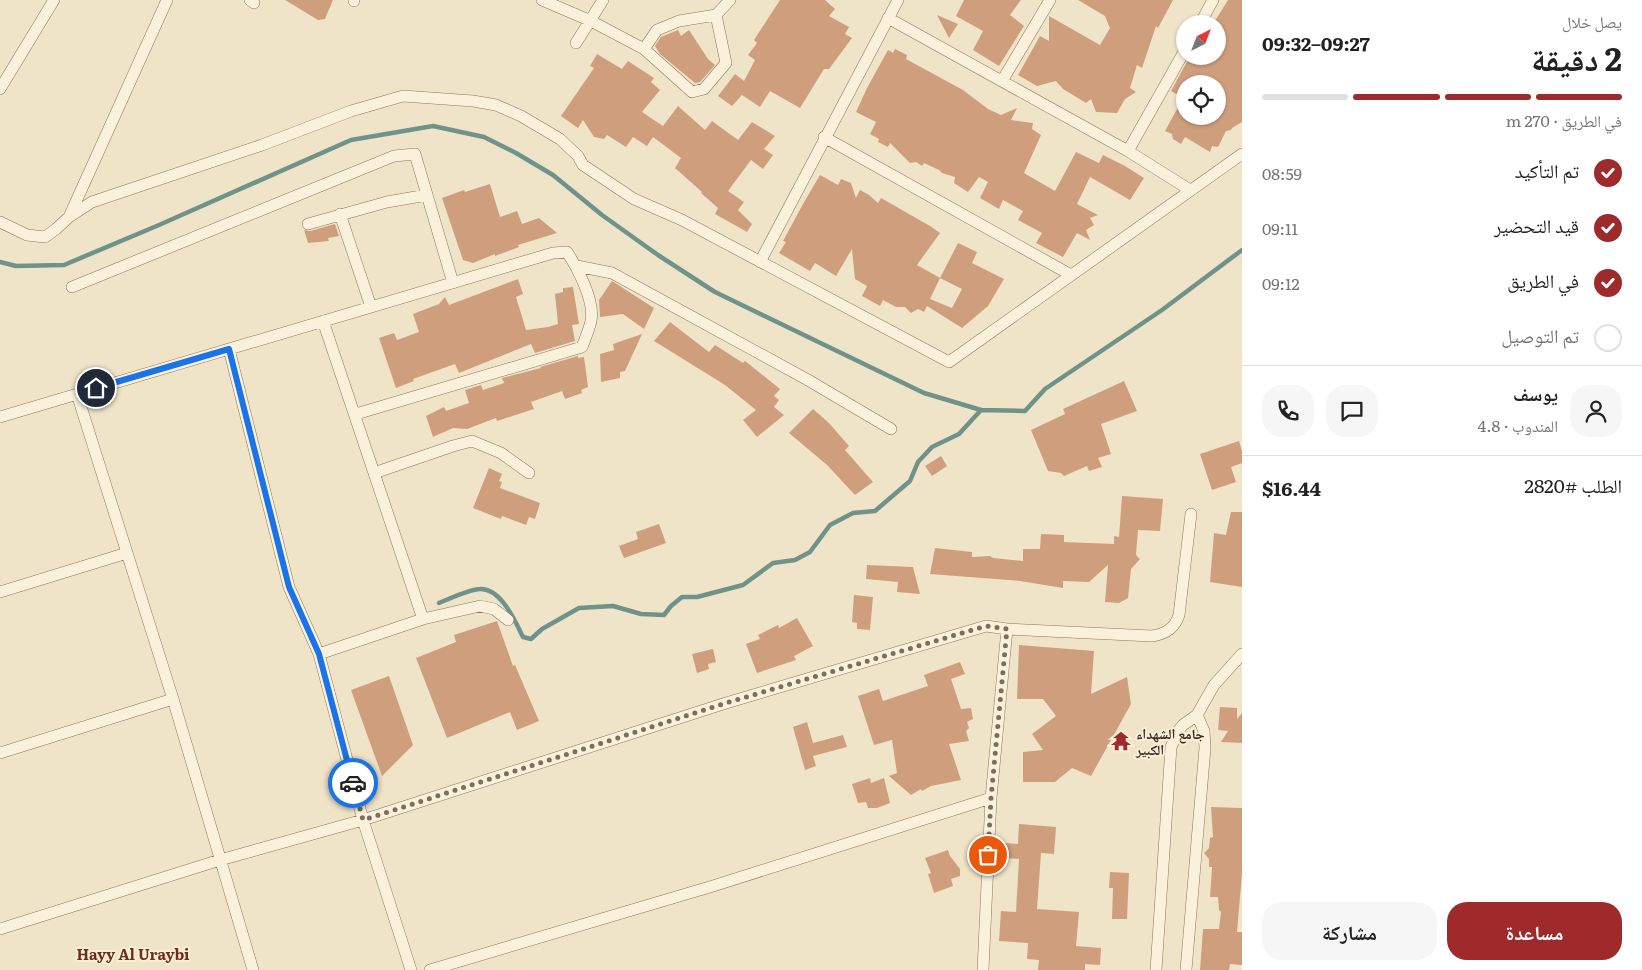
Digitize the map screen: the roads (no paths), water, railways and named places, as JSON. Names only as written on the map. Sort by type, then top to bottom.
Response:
[{"type":"street","points":[[0,89],[54,0]]},
{"type":"street","points":[[69,217],[167,0]]},
{"type":"street","points":[[542,0],[591,21],[644,49],[692,92],[704,88],[726,63],[716,15]]},
{"type":"street","points":[[576,43],[603,0]]},
{"type":"street","points":[[644,49],[657,30],[679,21],[716,15],[730,0]]},
{"type":"street","points":[[760,262],[824,137],[898,0]]},
{"type":"street","points":[[1002,81],[1050,0]]},
{"type":"street","points":[[1205,15],[1213,0]]},
{"type":"street","points":[[888,18],[1128,151],[1190,190]]},
{"type":"street","points":[[1128,151],[1177,65]]},
{"type":"street","points":[[0,222],[27,236],[45,237],[69,217],[92,202],[262,145],[351,111],[403,96],[473,100],[496,105],[521,116],[560,139],[578,156],[583,165],[634,199],[682,220],[949,362],[1242,154]]},
{"type":"street","points":[[824,137],[1071,275]]},
{"type":"street","points":[[72,287],[394,156],[415,154],[453,283]]},
{"type":"street","points":[[308,224],[387,202],[427,195]]},
{"type":"street","points":[[340,214],[371,307]]},
{"type":"street","points":[[0,417],[453,283],[553,254],[568,252],[588,293],[591,319],[582,347],[356,414]]},
{"type":"street","points":[[576,266],[612,273],[808,380],[891,429]]},
{"type":"street","points":[[323,321],[356,414],[423,619]]},
{"type":"street","points":[[229,349],[289,587],[319,654],[363,820],[411,970]]},
{"type":"street","points":[[77,394],[172,699],[253,970]]},
{"type":"street","points":[[374,473],[472,441],[501,453],[529,473]]},
{"type":"street","points":[[0,929],[220,860],[363,820],[726,703],[986,626],[1007,629],[1152,636],[1166,632],[1177,622],[1179,614],[1191,514]]},
{"type":"street","points":[[0,592],[127,553]]},
{"type":"street","points":[[319,654],[423,619],[480,606],[494,609],[508,620]]},
{"type":"street","points":[[983,970],[991,798],[1007,629]]},
{"type":"street","points":[[1156,970],[1174,739],[1183,725],[1197,715],[1214,684],[1242,654]]},
{"type":"street","points":[[0,753],[172,699]]},
{"type":"street","points":[[1186,970],[1205,748],[1204,731],[1197,715]]},
{"type":"street","points":[[430,970],[713,886],[991,798]]},
{"type":"waterway","points":[[0,262],[16,266],[64,265],[351,140],[433,126],[484,137],[516,153],[553,175],[602,215],[658,255],[715,292],[924,393],[981,410],[1025,411],[1045,389],[1162,310],[1242,250]]},
{"type":"waterway","points":[[439,603],[471,591],[488,590],[501,600],[523,637],[531,639],[542,629],[579,608],[613,606],[641,614],[664,615],[682,597],[697,597],[743,585],[773,563],[795,560],[810,552],[830,525],[853,513],[875,511],[910,481],[918,462],[932,447],[959,434],[981,410]]},
{"type":"place","name":"جامع الشهداء الكبير","points":[[1121,741]]},
{"type":"district","name":"Hayy Al Uraybi","points":[[133,953]]}]
